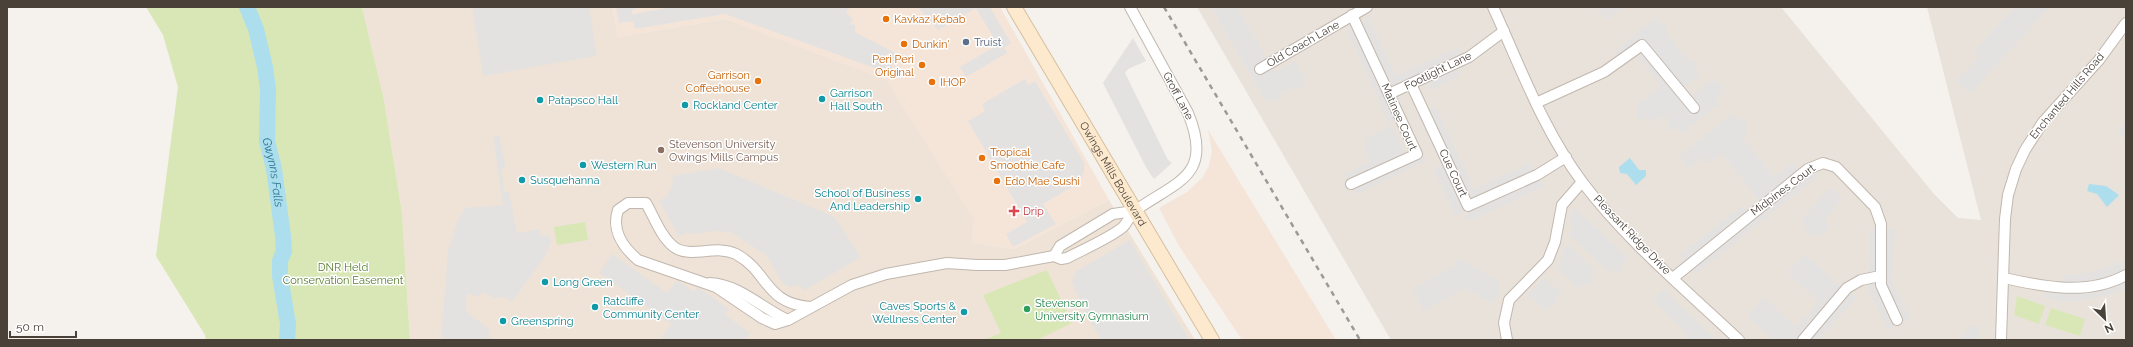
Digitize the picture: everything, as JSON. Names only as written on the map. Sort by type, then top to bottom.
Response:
[{"type":"main road","name":"Owings Mills Boulevard","points":[[1014,7],[1212,340]]},
{"type":"street","name":"Groff Lane","points":[[1130,7],[1188,113],[1195,132],[1196,146],[1193,167],[1185,178],[1134,211]]},
{"type":"street","name":"Old Coach Lane","points":[[1260,69],[1367,7]]},
{"type":"street","name":"Pleasant Ridge Drive","points":[[1493,7],[1536,103],[1566,157],[1582,182],[1625,231],[1739,340]]},
{"type":"street","name":"Matinee Court","points":[[1351,184],[1417,154],[1352,15]]},
{"type":"street","name":"Enchanted Hills Road","points":[[2001,340],[2005,219],[2008,195],[2016,169],[2025,150],[2043,122],[2099,60],[2126,23]]},
{"type":"street","name":"Footlight Lane","points":[[1389,94],[1469,57],[1504,31]]},
{"type":"street","points":[[1536,103],[1604,72],[1642,45],[1694,108]]},
{"type":"street","name":"Cue Court","points":[[1411,84],[1468,206],[1537,175],[1566,157]]},
{"type":"street","name":"Midpines Court","points":[[1673,278],[1808,168],[1823,163],[1836,167],[1875,207],[1881,224],[1881,285],[1898,320]]},
{"type":"street","points":[[1507,340],[1504,323],[1505,311],[1510,300],[1548,260],[1555,242],[1562,205],[1582,182]]},
{"type":"street","points":[[810,307],[797,306],[776,295],[749,264],[730,251],[723,249],[687,251],[674,247],[668,241],[646,203],[628,203],[618,210],[616,226],[618,234],[629,252],[638,260],[702,282],[726,293],[771,323],[781,323],[852,285],[886,274],[947,263],[977,266],[1005,265],[1054,256],[1062,259],[1067,258],[1122,227],[1134,211]]},
{"type":"street","points":[[1054,256],[1060,246],[1113,214],[1134,211]]},
{"type":"street","points":[[1078,235],[1086,248]]},
{"type":"street","points":[[2004,278],[2044,287],[2068,288],[2101,283],[2126,275]]},
{"type":"street","points":[[1803,340],[1847,288],[1861,280],[1880,276]]},
{"type":"shaded area","name":"Stevenson University Owings Mills Campus","points":[[362,7],[612,7],[618,37],[724,19],[886,80],[974,220],[972,242],[1014,249],[1109,200],[1195,340],[410,340],[402,213],[384,100]]},
{"type":"shaded area","points":[[472,7],[589,7],[597,56],[483,76]]},
{"type":"shaded area","points":[[612,7],[1000,7],[1109,200],[1014,249],[972,242],[974,220],[724,19],[618,37]]},
{"type":"shaded area","points":[[616,7],[639,7],[632,10],[632,14],[674,7],[850,7],[846,13],[853,19],[850,24],[855,25],[855,32],[895,53],[891,74],[725,14],[635,29],[633,21],[619,23]]},
{"type":"shaded area","points":[[918,7],[990,7],[1011,43],[1004,48],[1007,53],[966,77],[960,67],[998,45],[976,8],[938,30]]},
{"type":"shaded area","points":[[1197,7],[1781,7],[1934,194],[1958,218],[1981,220],[1927,7],[2126,7],[2126,340],[1391,340]]},
{"type":"shaded area","points":[[1211,7],[1237,7],[1275,72],[1295,61],[1306,80],[1302,82],[1304,86],[1295,90],[1293,87],[1280,95],[1281,97],[1273,102],[1271,99],[1266,102]]},
{"type":"shaded area","points":[[1595,7],[1623,7],[1606,20]]},
{"type":"shaded area","points":[[2015,7],[2050,7],[1970,94],[1956,81],[1980,56],[1974,51]]},
{"type":"shaded area","points":[[1655,18],[1660,24],[1664,22],[1668,27],[1664,30],[1689,62],[1693,59],[1698,65],[1694,68],[1700,75],[1684,88],[1691,96],[1713,79],[1717,84],[1720,82],[1725,88],[1719,93],[1721,96],[1716,100],[1719,104],[1681,134],[1676,127],[1671,131],[1666,125],[1669,122],[1664,115],[1655,122],[1651,118],[1648,120],[1645,117],[1641,121],[1635,115],[1639,112],[1635,107],[1661,86],[1637,56],[1625,66],[1613,52]]},
{"type":"shaded area","points":[[1369,19],[1396,76],[1459,47],[1467,64],[1457,68],[1461,76],[1430,91],[1427,83],[1398,96],[1406,115],[1389,123],[1346,30]]},
{"type":"shaded area","points":[[1133,38],[1146,61],[1128,69],[1125,73],[1168,160],[1172,163],[1154,179],[1147,169],[1103,83]]},
{"type":"shaded area","points":[[1025,79],[1028,85],[1035,81],[1084,162],[1084,172],[1077,184],[1043,204],[1056,224],[1013,247],[1006,234],[1027,222],[968,121],[985,111],[982,104]]},
{"type":"shaded area","points":[[1436,106],[1474,189],[1530,163],[1544,187],[1469,221],[1464,211],[1455,216],[1433,169],[1441,165],[1418,114]]},
{"type":"shaded area","points":[[1733,113],[1738,120],[1742,117],[1748,124],[1744,127],[1748,132],[1742,137],[1774,177],[1792,163],[1797,169],[1806,162],[1818,176],[1695,275],[1680,255],[1741,206],[1745,211],[1759,200],[1722,154],[1709,164],[1703,157],[1688,169],[1678,157]]},
{"type":"shaded area","points":[[2126,120],[2126,140],[2116,131]]},
{"type":"shaded area","points":[[1392,125],[1405,153],[1420,147],[1426,161],[1355,195],[1352,188],[1346,191],[1342,184],[1348,181],[1345,174],[1370,162],[1364,148],[1367,146],[1364,139]]},
{"type":"shaded area","points":[[1208,130],[1336,340],[1242,340],[1179,246],[1159,208],[1187,192],[1202,178],[1209,166],[1212,151]]},
{"type":"shaded area","points":[[499,136],[506,168],[501,169],[505,192],[509,192],[517,233],[540,229],[541,236],[549,235],[551,242],[546,255],[512,302],[505,297],[494,298],[483,292],[479,297],[467,293],[466,311],[490,330],[487,336],[494,340],[441,340],[448,250],[458,220],[465,208],[503,205],[493,137]]},
{"type":"shaded area","points":[[719,168],[835,217],[861,257],[804,291],[800,285],[790,287],[783,284],[767,256],[731,232],[715,231],[694,234],[685,233],[679,237],[659,201],[667,196],[673,184],[672,176]]},
{"type":"shaded area","points":[[1829,187],[1843,198],[1824,220],[1830,225],[1820,237],[1815,233],[1811,237],[1804,230],[1808,225],[1801,220]]},
{"type":"shaded area","points":[[1575,208],[1628,258],[1622,264],[1622,272],[1612,270],[1609,272],[1568,234],[1572,229],[1570,214]]},
{"type":"shaded area","points":[[1870,228],[1895,229],[1892,282],[1911,319],[1888,330],[1868,289]]},
{"type":"shaded area","points":[[1130,240],[1189,340],[1101,340],[1085,312],[1072,282],[1075,272]]},
{"type":"shaded area","points":[[1568,244],[1593,269],[1592,284],[1582,285],[1578,289],[1557,267],[1560,263],[1563,249]]},
{"type":"shaded area","points":[[612,254],[667,293],[677,280],[694,292],[698,287],[729,309],[725,315],[750,333],[745,340],[660,340],[671,324],[599,273]]},
{"type":"shaded area","points":[[1805,254],[1841,287],[1844,285],[1857,298],[1818,340],[1773,340],[1747,316],[1764,297],[1796,326],[1819,302],[1787,272]]},
{"type":"shaded area","points":[[1459,258],[1500,282],[1497,287],[1501,289],[1492,304],[1465,288],[1424,311],[1412,289],[1454,266]]},
{"type":"shaded area","points":[[2126,260],[2126,289],[2112,294],[2073,302],[2060,302],[2043,298],[2045,281],[2062,282],[2064,275],[2086,273],[2103,269]]},
{"type":"shaded area","points":[[1544,277],[1561,293],[1556,299],[1556,304],[1549,307],[1545,311],[1528,294]]},
{"type":"shaded area","points":[[1663,289],[1716,340],[1682,340],[1687,334],[1652,300]]},
{"type":"shaded area","points":[[1973,324],[1980,331],[1979,340],[1958,340]]},
{"type":"green space","name":"DNR Held Conservation Easement","points":[[146,7],[362,7],[384,100],[402,213],[410,340],[206,340],[205,335],[156,256],[178,87],[163,35]]},
{"type":"green space","points":[[585,222],[588,240],[557,245],[554,227]]},
{"type":"green space","name":"Stevenson University Gymnasium","points":[[1047,270],[1072,323],[1037,340],[984,340],[1001,333],[983,295]]},
{"type":"green space","points":[[2017,296],[2045,306],[2039,324],[2014,315]]},
{"type":"green space","points":[[2051,308],[2085,319],[2080,336],[2045,325]]},
{"type":"water","points":[[1630,158],[1639,170],[1646,170],[1646,176],[1636,185],[1627,174],[1620,173],[1619,167]]},
{"type":"water","points":[[2089,184],[2106,186],[2119,195],[2107,207],[2097,194],[2087,191]]},
{"type":"waterway","name":"Gwynns Falls","points":[[247,7],[256,29],[265,67],[268,89],[267,141],[274,169],[283,236],[284,251],[280,261],[280,276],[288,324],[287,340]]},
{"type":"railway","points":[[1164,7],[1360,340]]},
{"type":"place","name":"Kavkaz Kebab","points":[[886,19]]},
{"type":"place","name":"Truist","points":[[966,42]]},
{"type":"place","name":"Dunkin'","points":[[904,44]]},
{"type":"place","name":"Peri Peri Original","points":[[922,65]]},
{"type":"place","name":"Garrison Coffeehouse","points":[[758,81]]},
{"type":"place","name":"IHOP","points":[[932,82]]},
{"type":"place","name":"Garrison Hall South","points":[[822,99]]},
{"type":"place","name":"Patapsco Hall","points":[[540,100]]},
{"type":"place","name":"Rockland Center","points":[[685,105]]},
{"type":"place","name":"Stevenson University Owings Mills Campus","points":[[661,150]]},
{"type":"place","name":"Tropical Smoothie Cafe","points":[[982,158]]},
{"type":"place","name":"Western Run","points":[[583,165]]},
{"type":"place","name":"Susquehanna","points":[[522,180]]},
{"type":"place","name":"Edo Mae Sushi","points":[[997,181]]},
{"type":"place","name":"School of Business And Leadership","points":[[918,199]]},
{"type":"place","name":"Drip","points":[[1014,211]]},
{"type":"place","name":"Long Green","points":[[545,282]]},
{"type":"place","name":"Ratcliffe Community Center","points":[[595,307]]},
{"type":"place","name":"Stevenson University Gymnasium","points":[[1027,309]]},
{"type":"place","name":"Caves Sports & Wellness Center","points":[[964,312]]},
{"type":"place","name":"Greenspring","points":[[503,321]]}]
